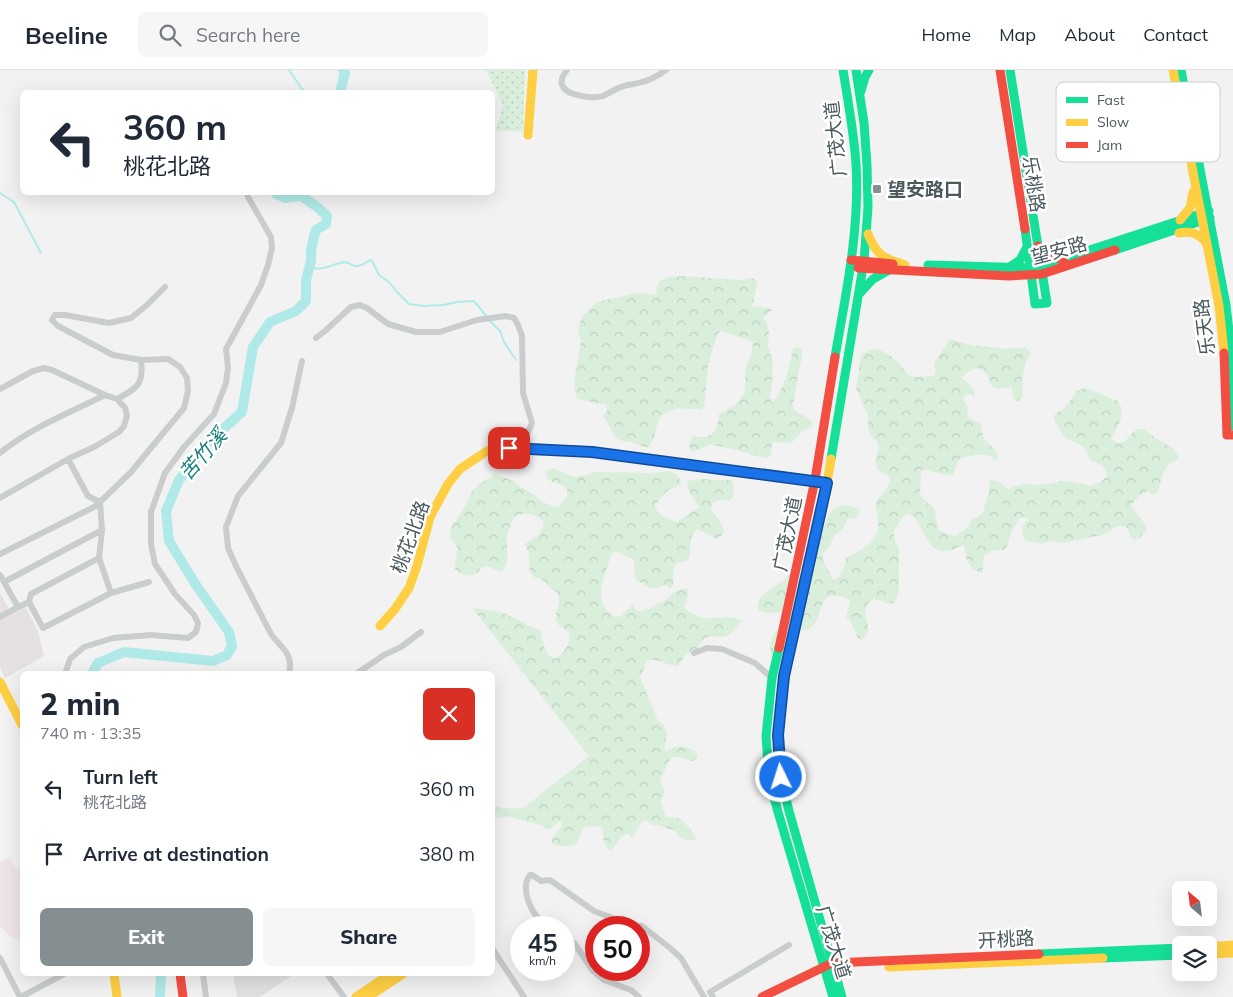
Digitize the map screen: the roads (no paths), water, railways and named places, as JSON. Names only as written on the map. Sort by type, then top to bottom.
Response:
[{"type":"main road","points":[[528,135],[533,70]]},
{"type":"main road","name":"广茂大道","points":[[842,997],[829,968],[778,812],[769,778],[766,736],[772,678],[815,480],[851,264],[856,209],[856,165],[843,70]]},
{"type":"main road","name":"广茂大道","points":[[833,997],[829,968],[781,777],[778,735],[784,676],[827,483],[864,264],[866,138],[856,70]]},
{"type":"main road","points":[[860,94],[865,76],[869,70]]},
{"type":"main road","name":"乐桃路","points":[[1000,70],[1035,304],[1047,303],[1010,70]]},
{"type":"main road","name":"乐天路","points":[[1190,162],[1194,182],[1206,216],[1208,246],[1224,347],[1230,435]]},
{"type":"main road","name":"乐天路","points":[[1197,162],[1206,216],[1225,296],[1231,348],[1233,426]]},
{"type":"main road","points":[[1178,222],[1191,206],[1194,182]]},
{"type":"main road","name":"望安路","points":[[864,264],[890,269],[1008,276],[1042,270],[1152,238],[1206,216]]},
{"type":"main road","name":"望安路","points":[[1042,270],[1063,260],[1178,222],[1206,216]]},
{"type":"main road","points":[[866,229],[878,254],[883,258],[905,265]]},
{"type":"main road","points":[[1152,238],[1193,232],[1202,237],[1208,246]]},
{"type":"main road","points":[[1038,246],[1048,254],[1063,260]]},
{"type":"main road","points":[[1008,268],[1020,260],[1027,247]]},
{"type":"main road","name":"望安路","points":[[851,264],[1008,268],[1031,272]]},
{"type":"main road","points":[[859,295],[865,286],[877,275],[890,269]]},
{"type":"main road","name":"桃花北路","points":[[380,626],[395,609],[409,588],[430,517],[448,484],[460,468],[487,451],[509,448],[592,452],[827,483]]},
{"type":"main road","points":[[0,682],[20,721]]},
{"type":"main road","points":[[1217,946],[1233,946]]},
{"type":"main road","name":"开桃路","points":[[829,968],[1172,949]]},
{"type":"main road","points":[[1217,954],[1233,953]]},
{"type":"main road","name":"开桃路","points":[[829,968],[1172,955]]},
{"type":"main road","points":[[762,997],[829,968]]},
{"type":"main road","points":[[775,997],[829,968]]},
{"type":"main road","points":[[114,976],[117,997]]},
{"type":"main road","points":[[180,976],[183,997]]},
{"type":"main road","points":[[356,997],[387,976]]},
{"type":"main road","points":[[368,997],[400,976]]},
{"type":"street","points":[[567,70],[562,77],[561,83],[564,88],[574,94],[592,97],[601,96],[623,86],[642,83],[666,70]]},
{"type":"street","points":[[66,671],[70,659],[84,647],[113,638],[152,635],[188,638],[196,632],[198,623],[194,615],[175,594],[156,564],[150,544],[151,512],[165,472],[184,447],[214,414],[226,383],[228,368],[226,349],[261,285],[268,265],[272,248],[271,237],[248,195]]},
{"type":"street","points":[[0,554],[94,507],[131,472],[184,408],[188,391],[187,378],[180,367],[168,359],[141,360],[113,355],[58,326],[52,320],[55,316],[60,315],[109,323],[131,318],[165,288]]},
{"type":"street","points":[[316,338],[351,307],[360,305],[388,324],[416,332],[440,332],[477,320],[506,316],[514,318],[522,336],[523,393],[532,423],[528,432],[521,438],[500,440],[487,451]]},
{"type":"street","points":[[117,399],[132,390],[142,380],[141,360]]},
{"type":"street","points":[[290,671],[289,655],[271,634],[228,548],[226,527],[238,496],[281,443],[292,408],[302,361]]},
{"type":"street","points":[[0,389],[44,368],[117,399],[125,408],[127,416],[124,426],[119,432],[0,498]]},
{"type":"street","points":[[0,453],[13,442],[34,430],[105,395]]},
{"type":"street","points":[[68,459],[88,496],[100,502]]},
{"type":"street","points":[[100,502],[102,530],[99,558],[111,593]]},
{"type":"street","points":[[4,582],[102,530]]},
{"type":"street","points":[[99,558],[31,594],[29,602],[43,628],[111,593],[149,582]]},
{"type":"street","points":[[0,574],[18,607]]},
{"type":"street","points":[[0,617],[29,602]]},
{"type":"street","points":[[360,671],[384,655],[402,647],[421,632]]},
{"type":"street","points":[[694,652],[706,648],[722,649],[755,663],[772,678]]},
{"type":"street","points":[[537,916],[528,904],[526,880],[530,875],[541,881],[550,880],[594,911],[623,924],[642,926],[681,958],[704,997]]},
{"type":"street","points":[[575,945],[593,971],[604,980],[631,990],[639,997]]},
{"type":"street","points":[[713,997],[710,992],[789,945]]},
{"type":"street","points":[[495,953],[524,997]]},
{"type":"street","points":[[0,958],[21,997],[60,976]]},
{"type":"street","points":[[203,976],[206,997]]},
{"type":"street","points":[[328,976],[344,997]]},
{"type":"waterway","points":[[289,70],[304,90]]},
{"type":"waterway","name":"苦竹溪","points":[[341,90],[345,73],[343,70]]},
{"type":"waterway","points":[[0,193],[14,202],[41,253]]},
{"type":"waterway","name":"苦竹溪","points":[[94,671],[98,663],[124,652],[213,661],[227,655],[232,646],[229,632],[196,585],[169,541],[166,511],[179,480],[208,443],[242,412],[253,347],[270,322],[296,311],[306,301],[306,280],[311,261],[314,236],[316,230],[326,224],[327,216],[301,196],[285,198],[278,195]]},
{"type":"waterway","points":[[309,267],[318,269],[344,262],[357,266],[370,260],[379,275],[389,282],[409,304],[424,306],[474,301],[487,317]]},
{"type":"waterway","points":[[490,321],[500,331],[504,342],[516,360]]},
{"type":"waterway","name":"苦竹溪","points":[[160,997],[161,976]]},
{"type":"place","name":"望安路口","points":[[877,189]]}]
